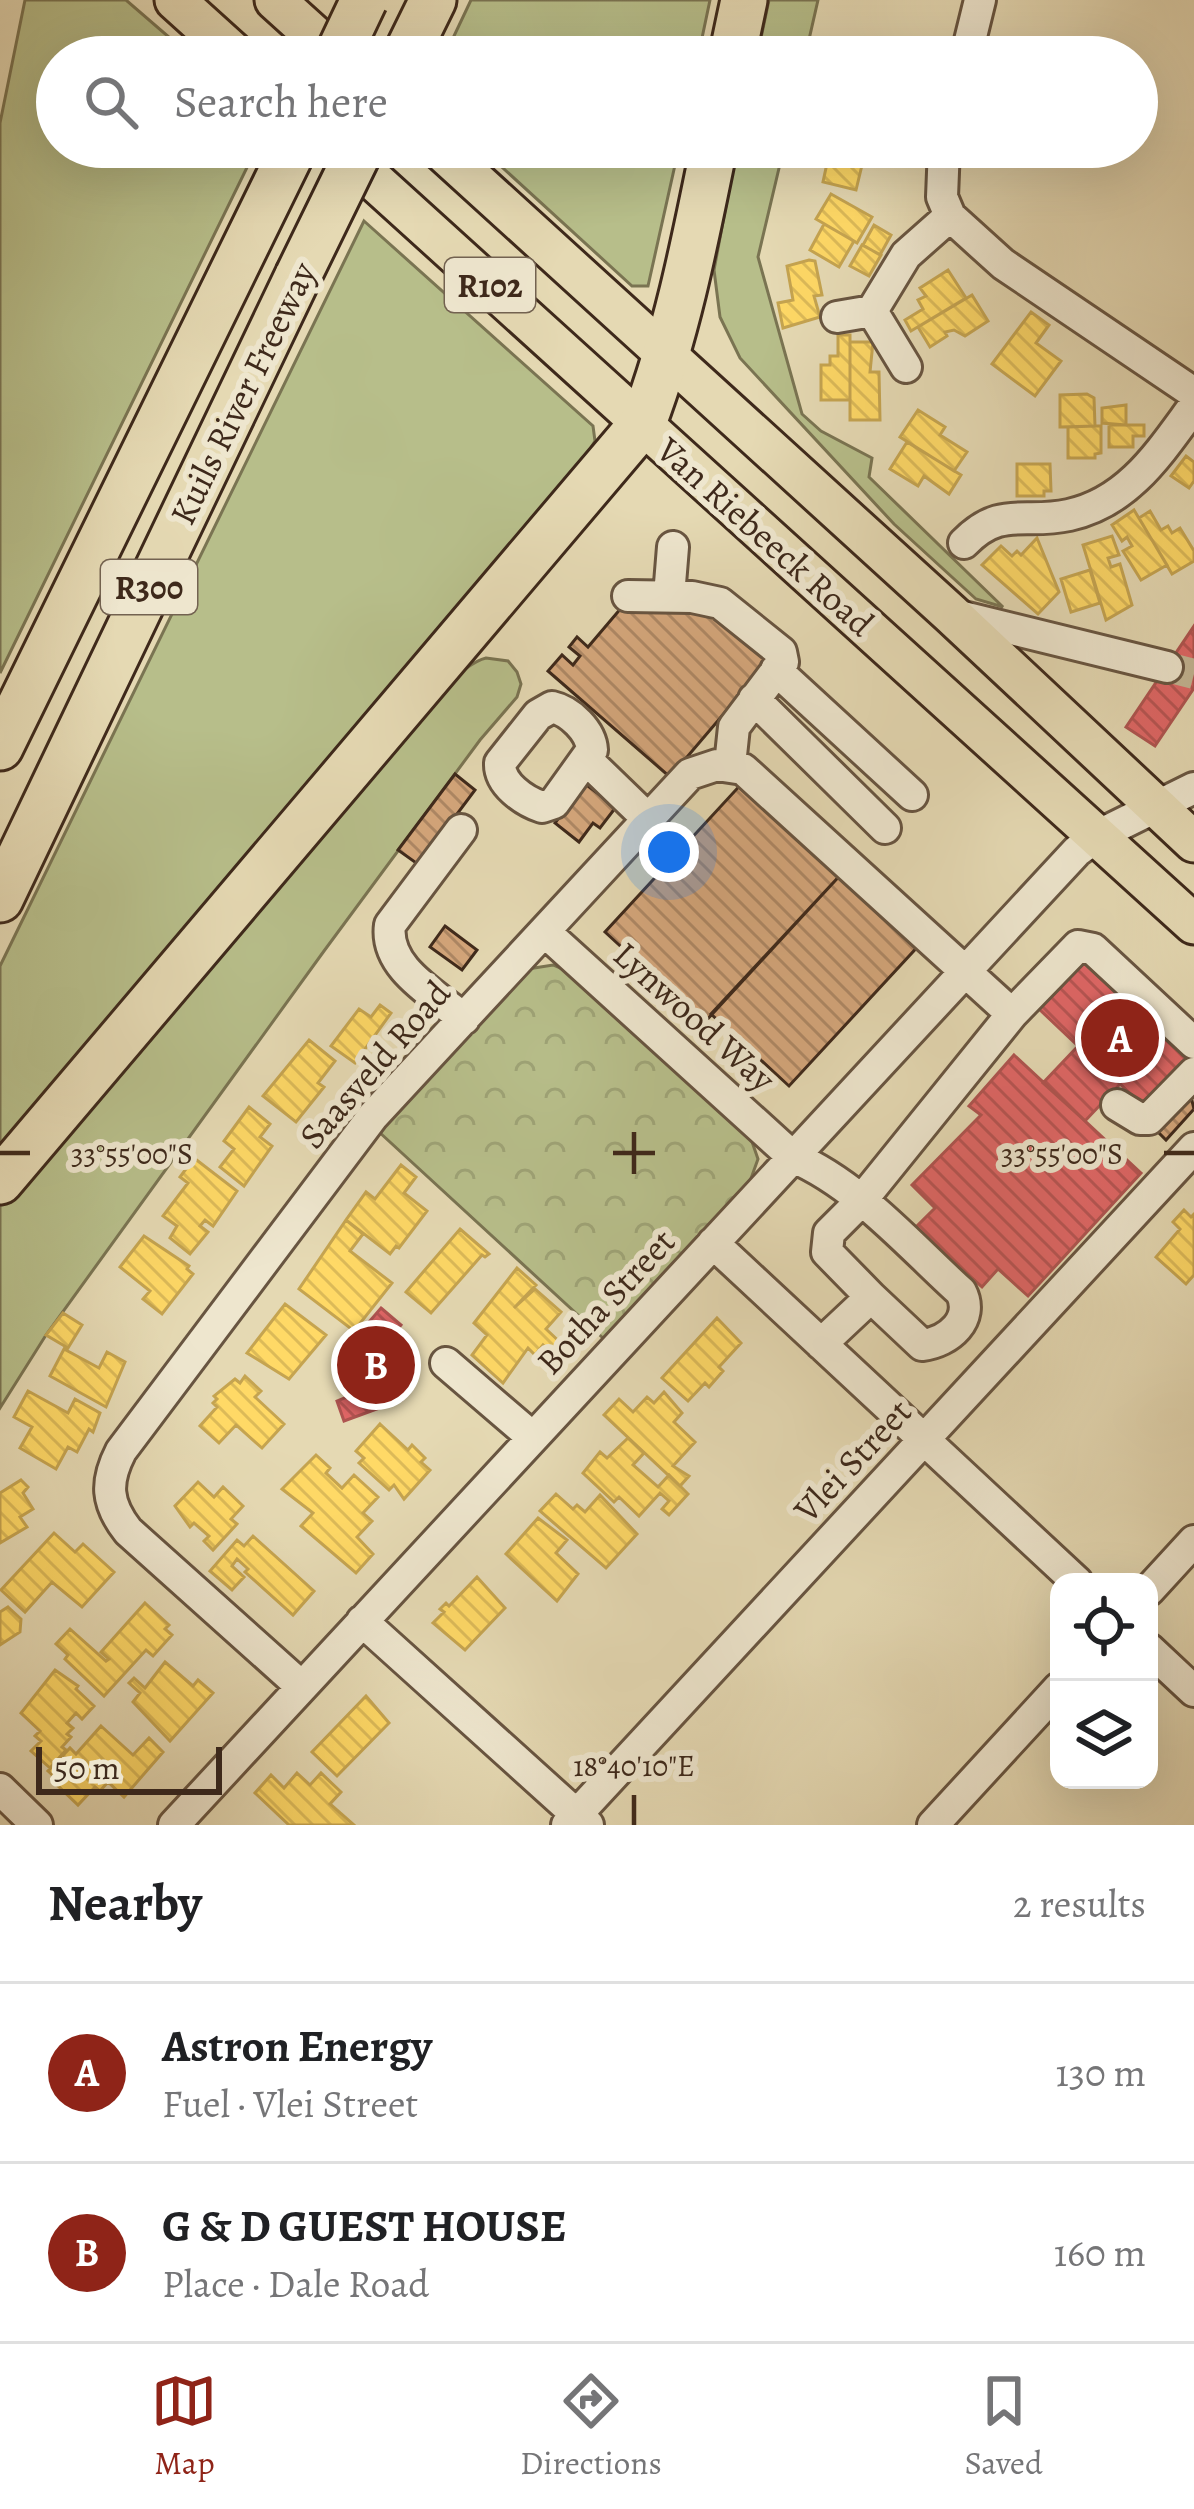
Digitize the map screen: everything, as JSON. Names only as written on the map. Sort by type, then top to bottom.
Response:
[{"type":"highway","points":[[348,36],[364,0]]},
{"type":"highway","points":[[736,36],[744,0]]},
{"type":"highway","name":"Kuils River Freeway","points":[[0,747],[284,168]]},
{"type":"highway","name":"Kuils River Freeway","points":[[0,898],[351,168]]},
{"type":"highway","points":[[0,1181],[643,423],[668,355],[709,168]]},
{"type":"main road","points":[[175,0],[215,36]]},
{"type":"main road","points":[[275,0],[315,36]]},
{"type":"main road","name":"Van Riebeeck Road","points":[[361,168],[1194,924]]},
{"type":"main road","name":"Van Riebeeck Road","points":[[461,168],[1194,842]]},
{"type":"street","points":[[972,36],[980,0]]},
{"type":"street","points":[[943,168],[942,197],[950,216],[1004,264],[1194,393]]},
{"type":"street","points":[[837,317],[872,311],[906,255],[950,216]]},
{"type":"street","points":[[872,311],[906,367]]},
{"type":"street","points":[[964,543],[989,521],[1072,514],[1115,495],[1142,475],[1194,406]]},
{"type":"street","points":[[669,596],[674,547]]},
{"type":"street","points":[[628,596],[720,603],[781,652],[784,658],[734,727],[730,765],[743,769],[851,863],[1012,1014]]},
{"type":"street","points":[[951,614],[1167,667]]},
{"type":"street","points":[[776,670],[913,795]]},
{"type":"street","points":[[754,699],[885,828]]},
{"type":"street","points":[[588,761],[648,819]]},
{"type":"street","name":"Saasveld Road","points":[[302,1688],[128,1531],[109,1500],[109,1475],[121,1451],[373,1116],[690,774],[730,765]]},
{"type":"street","name":"Botha Street","points":[[174,1825],[1077,851],[1099,835],[1194,788]]},
{"type":"street","points":[[461,830],[390,925],[388,939],[396,961],[464,1019]]},
{"type":"street","name":"Lynwood Way","points":[[545,932],[793,1157],[829,1175],[861,1201],[961,1292],[968,1307],[966,1317],[941,1341],[922,1345],[871,1297]]},
{"type":"street","points":[[821,1344],[871,1297],[835,1262],[826,1244],[829,1233],[861,1201],[1012,1014],[1078,946],[1085,945],[1194,1043]]},
{"type":"street","points":[[1117,1105],[1140,1119],[1149,1119],[1194,1073]]},
{"type":"street","name":"Vlei Street","points":[[578,1821],[1194,1148]]},
{"type":"street","points":[[712,1244],[1067,1573]]},
{"type":"street","points":[[446,1363],[531,1436]]},
{"type":"street","points":[[1158,1580],[1194,1541]]},
{"type":"street","points":[[362,1621],[578,1821]]},
{"type":"street","points":[[1158,1657],[1194,1690]]},
{"type":"street","points":[[933,1825],[1050,1698]]},
{"type":"street","points":[[0,1789],[37,1825]]},
{"type":"green space","points":[[25,0],[126,0],[168,36],[36,36],[36,168],[247,168],[0,673],[0,123]]},
{"type":"green space","points":[[471,0],[710,0],[702,36],[454,36]]},
{"type":"green space","points":[[769,0],[818,0],[810,36],[761,36]]},
{"type":"green space","points":[[503,168],[674,168],[648,286],[632,286]]},
{"type":"green space","points":[[733,168],[779,168],[758,257],[802,414],[821,431],[872,458],[869,477],[1003,607],[976,599],[894,524],[740,358],[720,317],[714,270]]},
{"type":"green space","points":[[364,221],[593,426],[595,441],[580,465],[0,1154],[0,966]]},
{"type":"green space","points":[[486,658],[508,661],[517,672],[521,684],[517,697],[324,951],[46,1335],[0,1408],[0,1204],[431,701],[460,673]]},
{"type":"green space","points":[[553,965],[569,972],[750,1136],[758,1159],[749,1184],[604,1339],[378,1131],[528,969]]},
{"type":"building: Homes","points":[[826,168],[861,168],[856,190],[823,182]]},
{"type":"building: Homes","points":[[831,194],[872,217],[857,243],[816,219]]},
{"type":"building: Homes","points":[[824,224],[854,241],[839,267],[810,250]]},
{"type":"building: Homes","points":[[874,225],[891,235],[880,255],[863,245]]},
{"type":"building: Homes","points":[[862,245],[881,255],[869,276],[850,266]]},
{"type":"building: Homes","points":[[815,261],[822,295],[814,296],[820,317],[783,328],[778,303],[793,300],[787,266]]},
{"type":"building: Homes","points":[[948,270],[966,298],[911,331],[905,320],[923,309],[918,300],[926,296],[920,288]]},
{"type":"building: Homes","points":[[972,295],[988,321],[965,336],[954,330],[945,332],[947,336],[930,347],[918,327]]},
{"type":"building: Homes","points":[[1031,312],[1049,325],[1036,343],[1061,361],[1035,396],[992,364]]},
{"type":"building: Homes","points":[[838,335],[850,335],[850,400],[821,400],[821,365],[830,365],[830,356],[838,356]]},
{"type":"building: Homes","points":[[850,342],[873,342],[870,372],[879,372],[880,420],[850,420]]},
{"type":"building: Homes","points":[[1060,395],[1094,398],[1095,426],[1060,427]]},
{"type":"building: Homes","points":[[1126,405],[1126,425],[1102,423],[1102,408]]},
{"type":"building: Homes","points":[[918,410],[945,427],[940,435],[967,452],[954,471],[900,437]]},
{"type":"building: Homes","points":[[1109,425],[1144,425],[1144,436],[1133,436],[1133,447],[1109,447]]},
{"type":"building: Homes","points":[[1101,426],[1101,453],[1095,458],[1068,458],[1068,427]]},
{"type":"building: Homes","points":[[907,442],[961,475],[949,494],[924,476],[918,486],[890,469]]},
{"type":"building: Homes","points":[[1186,456],[1194,462],[1189,488],[1171,476]]},
{"type":"building: Homes","points":[[1017,464],[1050,464],[1051,491],[1044,491],[1044,496],[1017,496]]},
{"type":"building: Homes","points":[[1134,510],[1167,565],[1141,580],[1123,551],[1132,546],[1127,537],[1122,541],[1112,525]]},
{"type":"building: Homes","points":[[1150,511],[1161,530],[1168,526],[1172,533],[1180,528],[1194,551],[1194,561],[1172,574],[1139,518]]},
{"type":"building: Homes","points":[[1112,536],[1119,555],[1108,558],[1111,567],[1120,564],[1132,605],[1106,620],[1083,545]]},
{"type":"building: Homes","points":[[1037,538],[1059,592],[1038,614],[982,565],[1001,546],[1012,556],[1017,551],[1021,555]]},
{"type":"building: Homes","points":[[1090,570],[1100,603],[1071,612],[1061,579]]},
{"type":"building: Homes","points":[[380,1005],[391,1013],[355,1063],[331,1046],[359,1009],[371,1017]]},
{"type":"building: Homes","points":[[309,1040],[335,1061],[318,1083],[324,1087],[296,1122],[263,1096]]},
{"type":"building: Homes","points":[[249,1107],[270,1124],[260,1137],[272,1146],[244,1186],[220,1167],[234,1149],[224,1141]]},
{"type":"building: Homes","points":[[194,1158],[237,1191],[213,1226],[205,1220],[200,1226],[208,1232],[190,1254],[170,1238],[177,1226],[163,1216],[188,1183],[180,1177]]},
{"type":"building: Homes","points":[[401,1165],[416,1177],[404,1193],[427,1211],[390,1254],[346,1220],[366,1192],[375,1199]]},
{"type":"building: Homes","points":[[1184,1210],[1191,1217],[1194,1214],[1194,1275],[1186,1284],[1156,1257],[1180,1229],[1173,1222]]},
{"type":"building: Homes","points":[[346,1220],[363,1234],[350,1251],[392,1283],[354,1331],[299,1289]]},
{"type":"building: Homes","points":[[460,1229],[489,1254],[482,1255],[431,1313],[406,1292]]},
{"type":"building: Homes","points":[[144,1236],[189,1266],[193,1274],[162,1314],[143,1299],[150,1291],[120,1267]]},
{"type":"building: Homes","points":[[517,1268],[536,1285],[514,1308],[535,1289],[561,1312],[546,1329],[564,1346],[555,1356],[543,1345],[535,1355],[528,1348],[503,1383],[472,1355],[487,1335],[474,1323]]},
{"type":"building: Homes","points":[[285,1304],[326,1335],[289,1379],[247,1353]]},
{"type":"building: Homes","points":[[63,1313],[82,1325],[68,1348],[46,1335]]},
{"type":"building: Homes","points":[[717,1318],[741,1343],[719,1367],[723,1371],[709,1387],[705,1383],[688,1401],[662,1378]]},
{"type":"building: Homes","points":[[64,1349],[99,1368],[107,1352],[125,1362],[106,1407],[50,1376]]},
{"type":"building: Homes","points":[[245,1376],[261,1391],[255,1397],[284,1424],[262,1448],[236,1425],[219,1443],[200,1426],[217,1407],[214,1396]]},
{"type":"building: Homes","points":[[28,1391],[68,1413],[75,1399],[100,1413],[93,1432],[89,1429],[77,1452],[68,1447],[56,1469],[20,1448],[32,1427],[14,1417]]},
{"type":"building: Homes","points":[[664,1392],[682,1413],[674,1422],[695,1442],[673,1466],[689,1476],[680,1486],[604,1415],[619,1399],[633,1412],[647,1397],[654,1403]]},
{"type":"building: Homes","points":[[380,1424],[408,1450],[412,1445],[430,1470],[404,1499],[394,1485],[389,1490],[359,1463],[364,1458],[356,1451]]},
{"type":"building: Homes","points":[[628,1438],[644,1453],[633,1465],[658,1487],[669,1475],[688,1494],[669,1515],[662,1509],[669,1501],[660,1493],[639,1516],[619,1497],[614,1502],[583,1473],[600,1452],[607,1458]]},
{"type":"building: Homes","points":[[316,1455],[342,1488],[354,1475],[378,1497],[363,1513],[372,1521],[357,1537],[373,1554],[356,1573],[301,1526],[313,1513],[282,1489]]},
{"type":"building: Homes","points":[[21,1480],[28,1487],[23,1493],[33,1509],[20,1517],[27,1527],[0,1543],[0,1493]]},
{"type":"building: Homes","points":[[198,1482],[214,1497],[223,1487],[243,1506],[231,1519],[237,1524],[213,1550],[204,1541],[209,1536],[194,1523],[190,1527],[175,1506]]},
{"type":"building: Homes","points":[[556,1494],[573,1509],[577,1505],[585,1512],[600,1495],[637,1534],[606,1568],[540,1511]]},
{"type":"building: Homes","points":[[538,1518],[567,1540],[556,1553],[578,1574],[557,1601],[506,1554]]},
{"type":"building: Homes","points":[[54,1533],[75,1552],[83,1544],[114,1572],[82,1607],[52,1582],[25,1612],[1,1590]]},
{"type":"building: Homes","points":[[253,1536],[314,1591],[293,1615],[237,1559],[232,1566],[244,1577],[232,1590],[210,1571],[237,1540],[244,1546]]},
{"type":"building: Homes","points":[[477,1577],[505,1608],[465,1650],[433,1623],[444,1612],[440,1609],[446,1603],[449,1606]]},
{"type":"building: Homes","points":[[145,1603],[169,1625],[165,1629],[172,1635],[153,1656],[146,1650],[104,1696],[56,1644],[70,1629],[106,1661],[101,1652]]},
{"type":"building: Homes","points":[[8,1607],[21,1619],[20,1632],[0,1645],[0,1612]]},
{"type":"building: Homes","points":[[165,1662],[193,1686],[198,1680],[213,1693],[170,1741],[133,1702],[140,1693],[129,1683],[134,1678],[145,1688]]},
{"type":"building: Homes","points":[[55,1670],[78,1686],[94,1706],[82,1719],[76,1713],[67,1723],[73,1728],[67,1734],[71,1737],[50,1768],[31,1751],[41,1741],[35,1736],[40,1731],[21,1713]]},
{"type":"building: Homes","points":[[366,1696],[389,1723],[337,1776],[312,1752]]},
{"type":"building: Homes","points":[[101,1726],[133,1755],[149,1738],[163,1752],[124,1797],[108,1782],[100,1791],[95,1787],[78,1805],[48,1771],[70,1748],[76,1754]]},
{"type":"building: Homes","points":[[297,1773],[310,1785],[321,1773],[341,1792],[330,1804],[354,1825],[289,1825],[255,1793],[271,1775],[284,1788]]},
{"type":"building: Shops","points":[[1194,626],[1194,688],[1155,746],[1126,727]]},
{"type":"building: Shops","points":[[1084,963],[1190,1062],[1147,1109],[1120,1084],[1085,1121],[1043,1083],[1078,1046],[1039,1009]]},
{"type":"building: Shops","points":[[1014,1055],[1141,1173],[1028,1296],[998,1269],[982,1287],[915,1228],[935,1208],[912,1185],[981,1115],[969,1106]]},
{"type":"building: Shops","points":[[381,1308],[401,1325],[388,1341],[397,1366],[390,1369],[401,1400],[344,1421],[337,1401],[347,1397],[343,1386],[358,1380],[352,1366],[365,1358],[356,1337]]},
{"type":"building: Other","points":[[622,607],[715,607],[773,656],[670,777],[548,671],[562,655],[573,665],[580,656],[569,647],[577,637],[588,647]]},
{"type":"building: Other","points":[[455,774],[475,790],[419,865],[398,850]]},
{"type":"building: Other","points":[[745,780],[844,871],[704,1023],[605,932]]},
{"type":"building: Other","points":[[584,783],[616,807],[600,828],[593,823],[579,842],[555,823]]},
{"type":"building: Other","points":[[844,871],[922,942],[789,1086],[711,1014]]},
{"type":"building: Other","points":[[445,926],[477,950],[462,970],[430,947]]},
{"type":"building: Other","points":[[1190,1093],[1194,1109],[1166,1140],[1156,1130]]},
{"type":"tunnel","points":[[1167,667],[1194,674]]},
{"type":"place","name":"Astron Energy","points":[[1120,1038]]},
{"type":"place","name":"G & D GUEST HOUSE","points":[[376,1365]]}]
